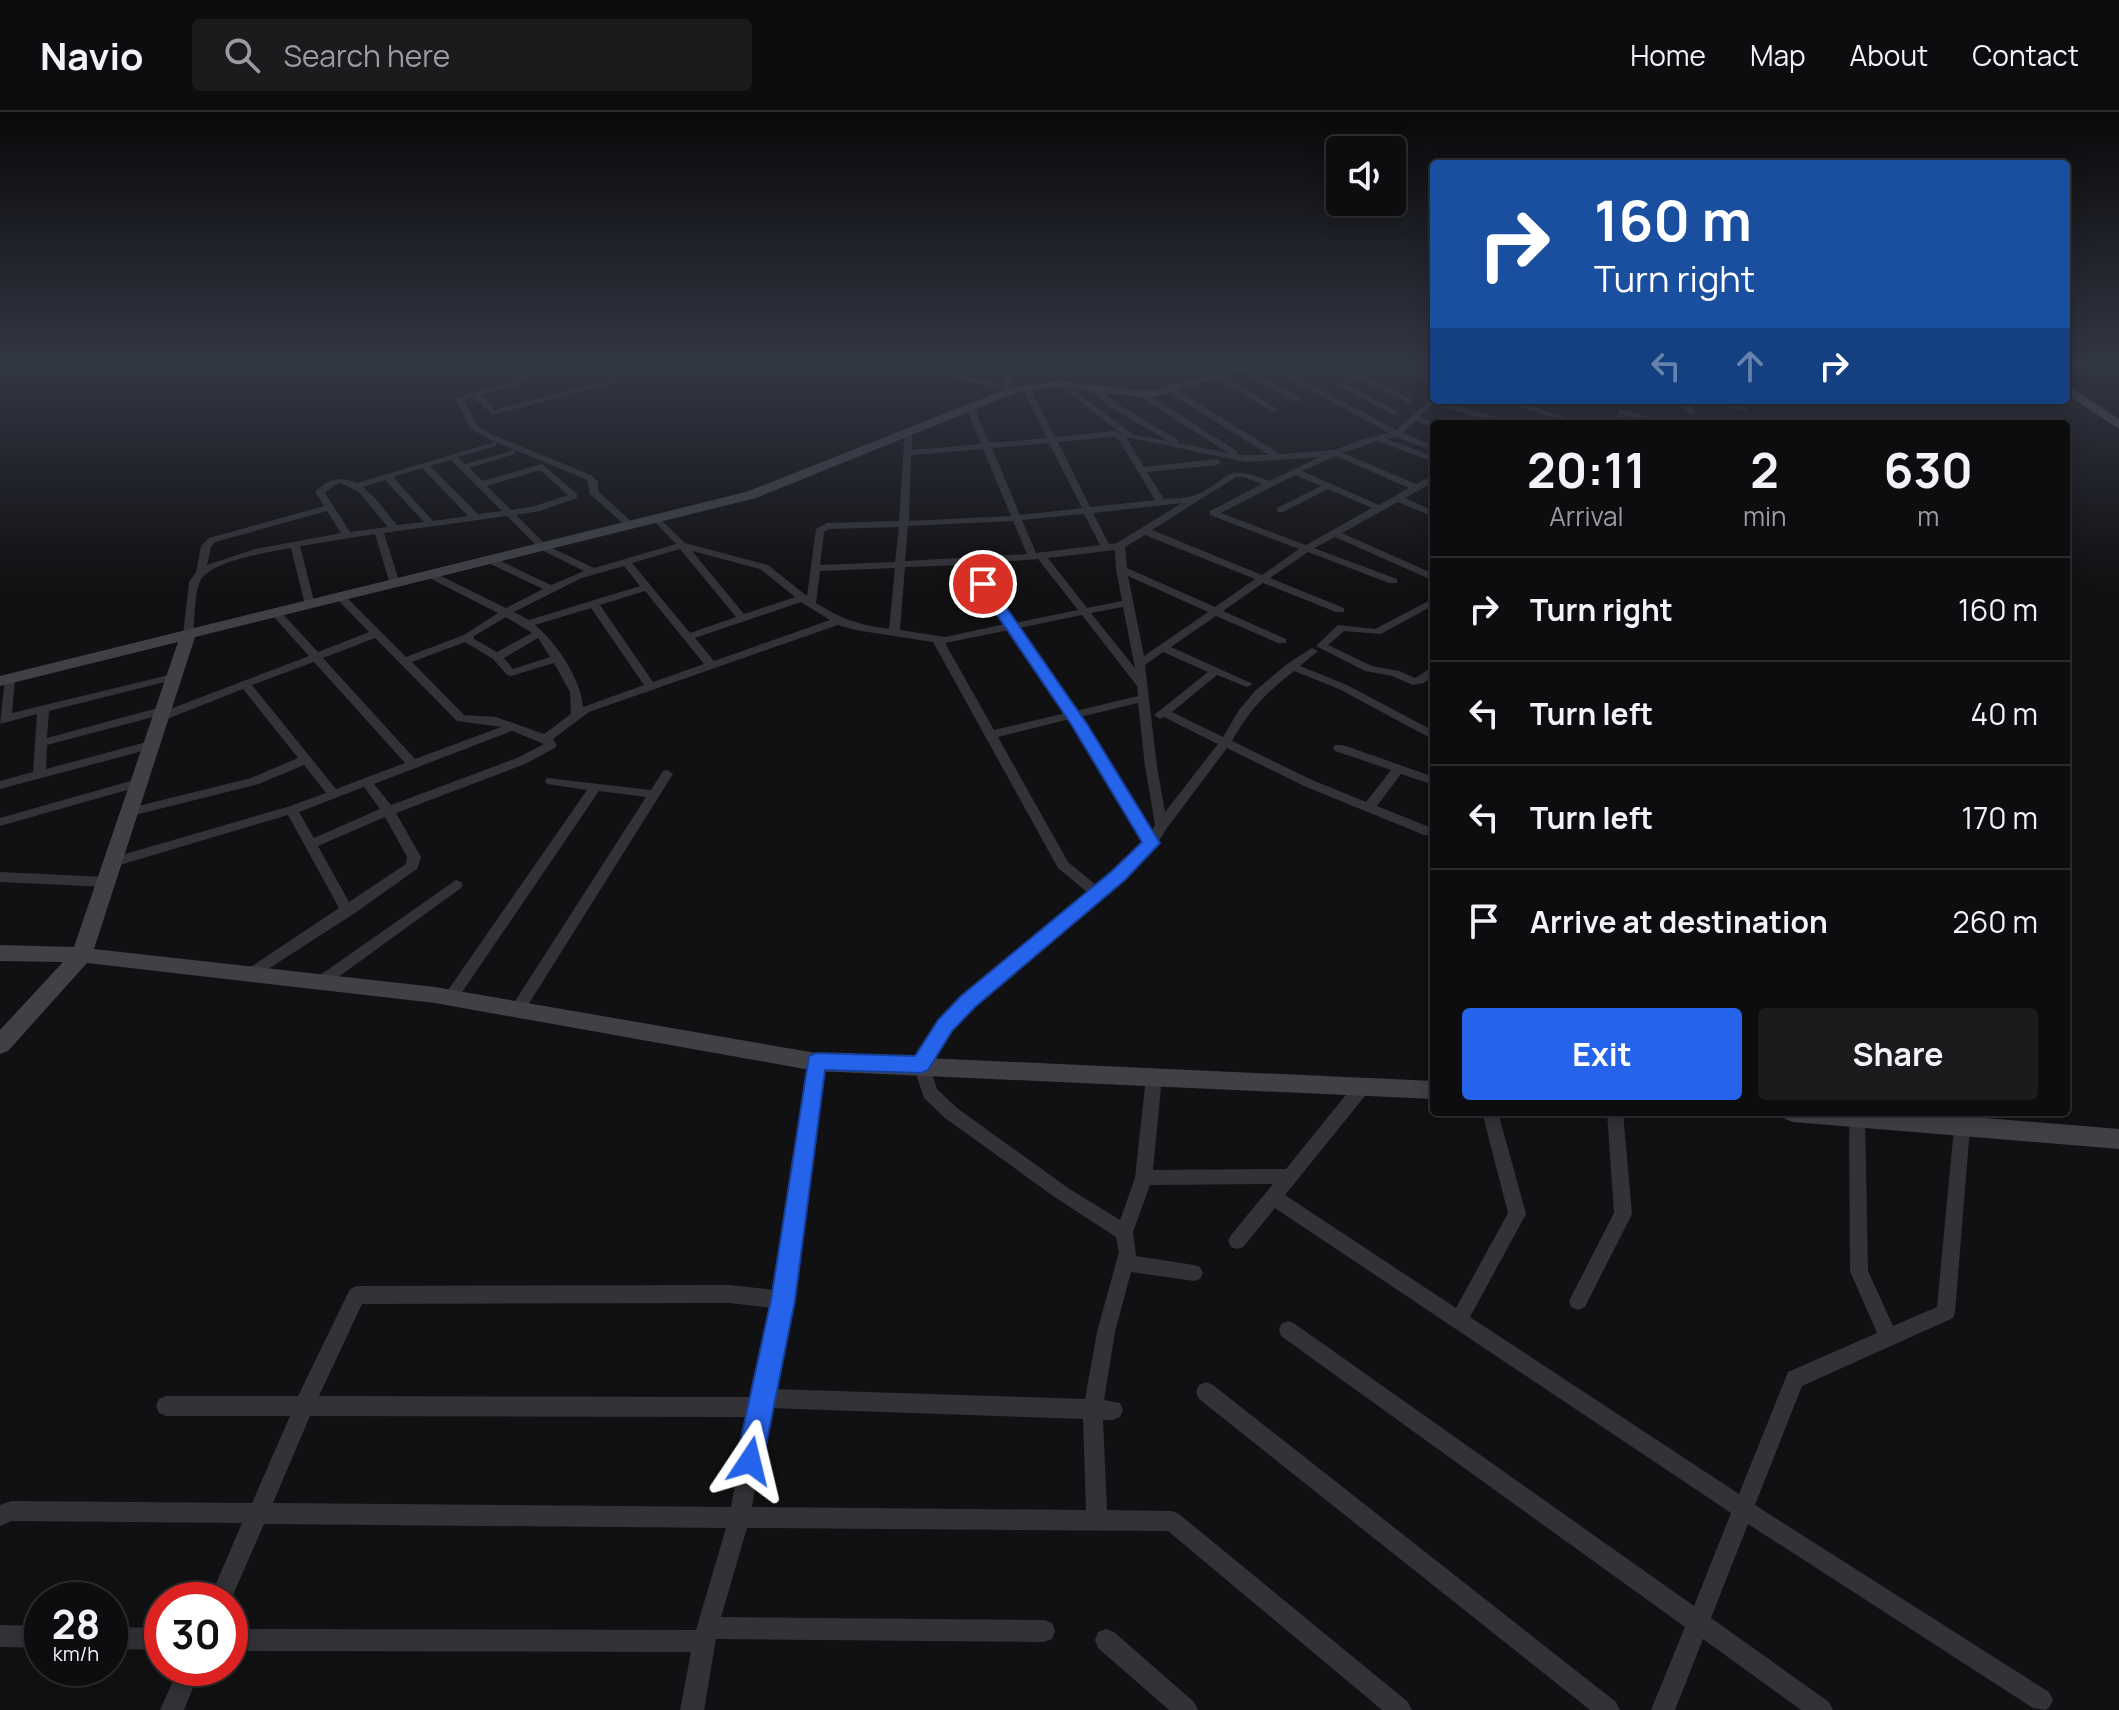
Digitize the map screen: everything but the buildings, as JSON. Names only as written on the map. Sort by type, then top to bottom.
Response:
[{"type":"street","points":[[492,438],[588,477],[593,482],[593,492],[630,525]]},
{"type":"street","points":[[177,676],[3,720],[5,680],[751,495],[899,438]]},
{"type":"street","points":[[894,632],[908,438]]},
{"type":"street","points":[[982,438],[1037,556],[1086,612],[1142,691]]},
{"type":"street","points":[[907,453],[1075,438]]},
{"type":"street","points":[[1119,438],[1161,503]]},
{"type":"street","points":[[1140,438],[1241,458],[1335,453],[1416,488]]},
{"type":"street","points":[[1169,438],[1179,445]]},
{"type":"street","points":[[1209,438],[1241,458]]},
{"type":"street","points":[[1248,438],[1279,457]]},
{"type":"street","points":[[1213,513],[1294,471],[1376,438],[1430,458]]},
{"type":"street","points":[[1406,438],[1430,447]]},
{"type":"street","points":[[1051,439],[1106,548]]},
{"type":"street","points":[[358,485],[493,444]]},
{"type":"street","points":[[463,467],[512,452]]},
{"type":"street","points":[[452,456],[543,547],[592,571]]},
{"type":"street","points":[[1141,470],[1217,462]]},
{"type":"street","points":[[424,465],[476,518]]},
{"type":"street","points":[[201,572],[233,558],[273,548],[507,514],[562,502],[574,494],[542,467],[480,485]]},
{"type":"street","points":[[1294,471],[1379,508]]},
{"type":"street","points":[[815,568],[968,562],[1120,546],[1238,474],[1269,484]]},
{"type":"street","points":[[387,476],[430,523]]},
{"type":"street","points":[[1139,664],[1307,548],[1430,480]]},
{"type":"street","points":[[347,535],[321,494],[323,488],[347,481],[358,485],[395,529]]},
{"type":"street","points":[[1280,510],[1328,486]]},
{"type":"street","points":[[1397,498],[1430,512]]},
{"type":"street","points":[[806,601],[815,568],[819,531],[823,527],[1017,518],[1195,501],[1213,513],[1393,581]]},
{"type":"street","points":[[3,1038],[82,955],[177,676],[188,635],[194,582],[201,572],[209,542],[329,507]]},
{"type":"street","points":[[657,519],[683,545],[742,618]]},
{"type":"street","points":[[257,527],[273,548]]},
{"type":"street","points":[[379,531],[395,584]]},
{"type":"street","points":[[1147,532],[1340,610]]},
{"type":"street","points":[[1335,533],[1430,576]]},
{"type":"street","points":[[295,544],[310,605]]},
{"type":"street","points":[[403,662],[468,637],[506,612],[592,571],[683,545],[764,567],[806,601],[838,621],[855,627],[938,640],[1013,628],[1127,603]]},
{"type":"street","points":[[1120,546],[1121,569],[1139,664],[1151,785],[1162,825]]},
{"type":"street","points":[[490,560],[551,589]]},
{"type":"street","points":[[625,561],[711,665]]},
{"type":"street","points":[[968,562],[1072,714],[1151,843]]},
{"type":"street","points":[[1121,569],[1282,641]]},
{"type":"street","points":[[431,575],[506,612],[539,633],[558,658],[576,692],[577,714]]},
{"type":"street","points":[[527,624],[648,587]]},
{"type":"street","points":[[311,844],[542,752],[551,745],[545,739],[514,726],[461,718],[340,597]]},
{"type":"street","points":[[688,637],[742,618],[806,601]]},
{"type":"street","points":[[1430,603],[1377,632],[1342,627],[1321,646],[1369,669],[1395,673],[1413,682],[1420,681],[1430,672]]},
{"type":"street","points":[[594,604],[651,687]]},
{"type":"street","points":[[276,613],[413,764]]},
{"type":"street","points":[[545,739],[577,714],[838,621]]},
{"type":"street","points":[[497,657],[539,633]]},
{"type":"street","points":[[41,743],[164,713],[375,634]]},
{"type":"street","points":[[468,637],[497,657],[508,672],[514,673],[558,658]]},
{"type":"street","points":[[938,640],[1063,865],[1098,894]]},
{"type":"street","points":[[1163,648],[1247,684]]},
{"type":"street","points":[[1124,1232],[1062,1193],[951,1113],[930,1093],[921,1065],[945,1026],[968,1001],[1139,858],[1259,693],[1312,651]]},
{"type":"street","points":[[1291,666],[1343,687],[1430,734]]},
{"type":"street","points":[[1146,726],[1216,671]]},
{"type":"street","points":[[245,684],[334,794]]},
{"type":"street","points":[[989,735],[1072,714],[1142,691]]},
{"type":"street","points":[[39,775],[43,709]]},
{"type":"street","points":[[1163,712],[1308,783],[1429,832]]},
{"type":"street","points":[[113,862],[292,810],[514,726]]},
{"type":"street","points":[[0,785],[154,744]]},
{"type":"street","points":[[1339,748],[1430,780]]},
{"type":"street","points":[[131,812],[255,781],[306,759]]},
{"type":"street","points":[[1369,807],[1398,769]]},
{"type":"street","points":[[518,1009],[667,774]]},
{"type":"street","points":[[551,781],[653,794]]},
{"type":"street","points":[[0,812],[0,822],[141,782]]},
{"type":"street","points":[[251,974],[406,872],[414,861],[388,811],[366,782]]},
{"type":"street","points":[[451,997],[596,786]]},
{"type":"street","points":[[292,810],[347,911]]},
{"type":"street","points":[[0,877],[107,882]]},
{"type":"street","points":[[321,982],[456,885]]},
{"type":"street","points":[[0,953],[82,955],[451,997],[816,1062],[1430,1090]]},
{"type":"street","points":[[692,1710],[706,1634],[740,1515],[760,1402],[783,1300],[816,1062]]},
{"type":"street","points":[[1097,1520],[1106,1332],[1128,1252],[1124,1232],[1144,1178],[1154,1077]]},
{"type":"street","points":[[1237,1241],[1363,1086]]},
{"type":"street","points":[[1459,1320],[1517,1214],[1491,1116]]},
{"type":"street","points":[[1578,1301],[1623,1214],[1615,1116]]},
{"type":"street","points":[[1889,1337],[1859,1271],[1866,1116],[1962,1128],[2119,1139]]},
{"type":"street","points":[[1663,1710],[1795,1379],[1946,1312],[1962,1128]]},
{"type":"street","points":[[1144,1178],[1290,1176]]},
{"type":"street","points":[[1273,1197],[1743,1509],[2041,1700]]},
{"type":"street","points":[[1125,1263],[1194,1273]]},
{"type":"street","points":[[228,1582],[304,1406],[357,1295],[729,1294],[783,1300]]},
{"type":"street","points":[[1288,1330],[1821,1710]]},
{"type":"street","points":[[1206,1392],[1608,1710]]},
{"type":"street","points":[[166,1406],[760,1402],[1103,1409]]},
{"type":"street","points":[[0,1516],[11,1511],[257,1512],[1172,1521],[1400,1710]]},
{"type":"street","points":[[248,1640],[1044,1631]]},
{"type":"street","points":[[0,1636],[24,1637]]},
{"type":"street","points":[[1106,1640],[1186,1710]]},
{"type":"street","points":[[172,1710],[182,1686]]},
{"type":"route","points":[[750,1461],[783,1300],[816,1062],[921,1065],[945,1026],[968,1001],[1119,876],[1151,843],[1079,724],[983,584]]}]
